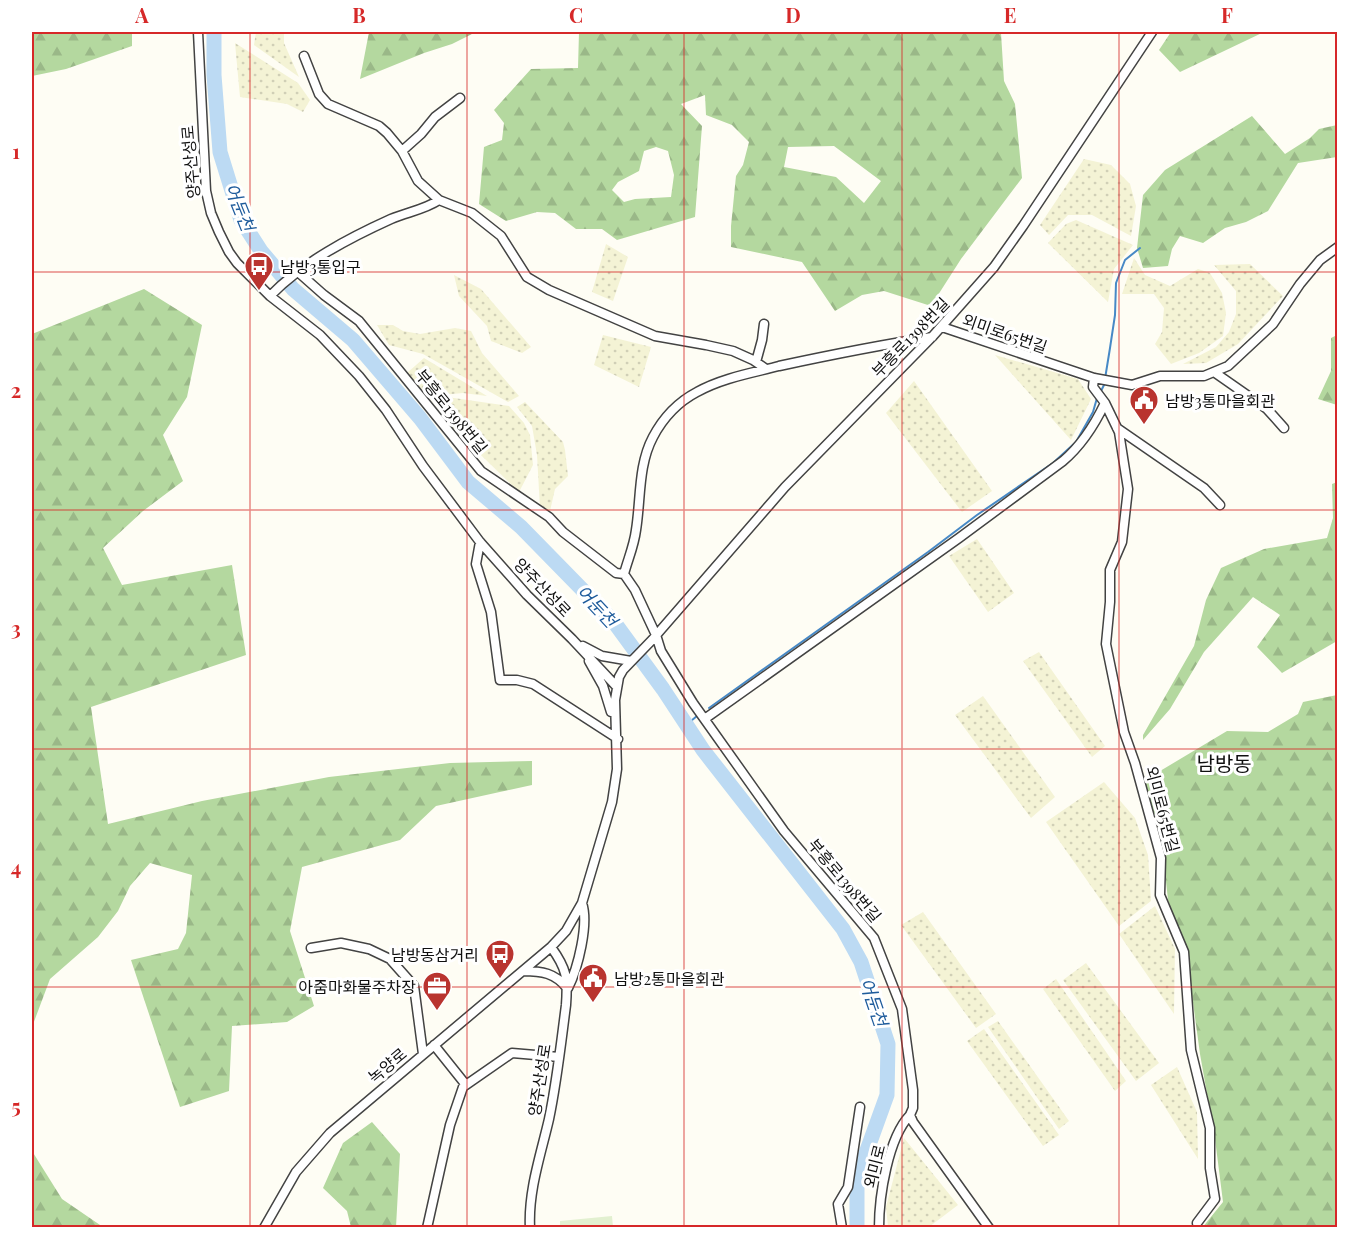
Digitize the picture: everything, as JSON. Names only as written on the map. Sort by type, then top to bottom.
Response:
[{"type":"street","name":"양주산성로","points":[[198,32],[206,191],[211,213],[232,257],[270,296],[320,335],[359,376],[480,542],[527,595],[617,687]]},
{"type":"street","name":"부흥로1398번길","points":[[617,687],[619,677],[631,661],[654,638],[785,488],[942,327],[994,267],[1152,32]]},
{"type":"street","points":[[304,56],[319,94],[328,104],[379,126],[402,151],[418,181],[439,200],[472,213],[501,236],[527,277],[549,290],[655,336],[733,351],[760,367]]},
{"type":"street","points":[[402,151],[435,117],[460,98]]},
{"type":"street","points":[[270,296],[298,272],[340,244],[371,228],[399,216],[417,212],[439,200]]},
{"type":"street","name":"외미로65번길","points":[[942,327],[1101,380],[1132,385],[1160,376],[1204,376],[1228,366],[1273,324],[1300,284],[1320,260],[1338,247]]},
{"type":"street","name":"부흥로1398번길","points":[[298,272],[359,321],[481,471],[549,517],[563,532],[616,573],[624,574],[635,590],[654,638],[693,703],[706,718],[731,758],[784,831],[874,938],[902,1009],[913,1090],[910,1115]]},
{"type":"street","points":[[760,367],[764,324]]},
{"type":"street","points":[[624,574],[636,533],[641,497],[641,475],[653,438],[673,408],[697,391],[760,367],[932,337]]},
{"type":"street","points":[[1214,372],[1267,409],[1284,428]]},
{"type":"street","name":"외미로65번길","points":[[1101,380],[1093,387],[1117,428],[1128,489],[1122,542],[1110,570],[1106,644],[1124,732],[1135,763],[1161,858],[1160,895],[1184,952],[1191,1050],[1210,1128],[1210,1168],[1215,1199],[1197,1223],[1198,1227]]},
{"type":"street","points":[[706,718],[1063,462],[1078,448],[1095,424],[1101,398]]},
{"type":"street","name":"외미로65번길","points":[[1117,428],[1204,488],[1220,505]]},
{"type":"street","points":[[480,542],[476,564],[490,612],[500,680],[517,680],[533,684],[617,735]]},
{"type":"street","points":[[572,639],[589,661],[603,686],[617,735]]},
{"type":"street","points":[[572,639],[602,656],[631,661]]},
{"type":"street","points":[[551,947],[566,932],[582,903],[612,802],[617,769],[615,700],[617,687]]},
{"type":"street","points":[[523,971],[541,971],[554,975],[567,988],[574,976],[584,928],[585,912],[582,903]]},
{"type":"street","points":[[311,948],[341,943],[369,949],[390,959],[414,986],[423,1054]]},
{"type":"street","name":"양주산성로","points":[[531,1227],[530,1215],[535,1174],[549,1117],[567,988],[564,966],[551,947]]},
{"type":"street","name":"녹양로","points":[[264,1227],[296,1172],[316,1149],[350,1116],[551,947]]},
{"type":"street","points":[[434,1045],[466,1085]]},
{"type":"street","points":[[427,1227],[450,1125],[463,1087],[512,1053],[559,1057]]},
{"type":"street","points":[[842,1227],[838,1204],[848,1187],[860,1107]]},
{"type":"street","points":[[910,1115],[989,1227]]},
{"type":"street","name":"외미로","points":[[879,1227],[886,1171],[895,1142],[905,1120],[910,1115]]},
{"type":"green space","points":[[32,32],[132,32],[132,46],[66,69],[32,76]]},
{"type":"green space","points":[[256,32],[284,32],[284,43],[299,77],[254,45]]},
{"type":"green space","points":[[369,32],[476,32],[452,44],[360,79]]},
{"type":"green space","points":[[579,32],[1001,33],[1004,81],[1015,104],[1022,178],[961,259],[931,306],[884,291],[862,295],[835,311],[802,262],[731,247],[736,176],[743,165],[749,142],[732,125],[706,115],[705,95],[681,104],[702,126],[695,217],[617,240],[602,229],[576,229],[555,213],[537,212],[506,221],[479,204],[484,147],[502,140],[504,123],[494,110],[531,69],[578,68]],"holes":[[[834,146],[881,181],[864,203],[836,177],[784,167],[788,147]],[[656,147],[668,151],[674,175],[671,197],[635,199],[624,202],[612,190],[618,182],[639,171],[644,151]]]},
{"type":"green space","points":[[1171,32],[1264,32],[1180,72],[1159,50]]},
{"type":"green space","points":[[235,43],[298,83],[310,100],[303,112],[287,104],[240,97]]},
{"type":"green space","points":[[1252,116],[1285,154],[1310,138],[1319,129],[1337,125],[1337,157],[1298,163],[1268,211],[1246,222],[1225,228],[1203,243],[1180,236],[1172,249],[1168,266],[1143,268],[1137,248],[1143,195],[1165,170]]},
{"type":"green space","points":[[1084,159],[1111,165],[1130,184],[1136,206],[1131,236],[1092,215],[1068,215],[1049,235],[1040,225]]},
{"type":"green space","points":[[1076,220],[1133,245],[1114,269],[1108,302],[1048,243],[1066,224]]},
{"type":"green space","points":[[606,244],[628,257],[613,301],[592,292]]},
{"type":"green space","points":[[1134,258],[1145,275],[1170,286],[1198,269],[1210,273],[1222,293],[1226,313],[1223,336],[1199,353],[1171,364],[1155,344],[1162,332],[1164,308],[1154,294],[1122,294]]},
{"type":"green space","points":[[1250,264],[1283,296],[1238,344],[1206,363],[1183,364],[1216,347],[1229,332],[1236,314],[1236,291],[1214,265]]},
{"type":"green space","points":[[454,275],[481,289],[531,347],[522,353],[491,341],[487,326],[459,296]]},
{"type":"green space","points":[[144,289],[202,325],[187,397],[163,435],[183,481],[143,511],[103,548],[122,585],[232,565],[246,655],[91,707],[108,824],[202,801],[329,777],[450,763],[532,761],[532,785],[436,806],[400,840],[302,867],[290,931],[314,1006],[287,1022],[232,1026],[229,1091],[180,1107],[131,960],[178,949],[186,933],[192,875],[150,863],[130,886],[118,911],[98,937],[50,979],[32,1027],[32,334]]},
{"type":"green space","points":[[377,325],[393,325],[403,331],[420,334],[455,328],[471,331],[482,353],[519,396],[508,402],[423,354],[389,345]]},
{"type":"green space","points":[[603,335],[651,347],[639,387],[594,365]]},
{"type":"green space","points":[[1337,335],[1337,405],[1318,399],[1331,371],[1331,338]]},
{"type":"green space","points":[[995,355],[1078,379],[1091,399],[1071,440]]},
{"type":"green space","points":[[424,358],[487,396],[463,393],[441,395],[433,402],[407,373]]},
{"type":"green space","points":[[914,381],[992,491],[962,512],[886,413]]},
{"type":"green space","points":[[447,397],[509,406],[524,423],[530,435],[533,465],[519,492],[450,425],[440,409]]},
{"type":"green space","points":[[525,402],[563,442],[565,450],[568,476],[555,489],[550,511],[540,508],[537,455],[532,426],[517,407]]},
{"type":"green space","points":[[1337,482],[1337,641],[1282,673],[1257,647],[1280,615],[1253,597],[1204,652],[1170,709],[1143,740],[1143,735],[1194,646],[1206,600],[1221,568],[1264,549],[1327,538],[1333,518],[1332,484]]},
{"type":"green space","points":[[977,539],[1014,593],[988,612],[949,556]]},
{"type":"green space","points":[[1039,652],[1105,746],[1092,757],[1023,661]]},
{"type":"green space","points":[[1337,695],[1337,1227],[1202,1228],[1223,1202],[1215,1139],[1200,1054],[1186,951],[1168,900],[1163,854],[1145,780],[1227,731],[1268,732],[1298,714],[1303,702]]},
{"type":"green space","points":[[983,696],[1055,797],[1031,818],[955,715]]},
{"type":"green space","points":[[1104,782],[1135,818],[1148,855],[1151,901],[1119,926],[1046,822]]},
{"type":"green space","points":[[1155,906],[1175,949],[1174,1014],[1119,934]]},
{"type":"green space","points":[[923,912],[996,1014],[976,1028],[901,925]]},
{"type":"green space","points":[[1086,963],[1159,1063],[1136,1081],[1063,980]]},
{"type":"green space","points":[[1056,979],[1126,1081],[1115,1091],[1043,989]]},
{"type":"green space","points":[[998,1021],[1069,1121],[1059,1129],[988,1027]]},
{"type":"green space","points":[[984,1029],[1059,1135],[1043,1146],[967,1041]]},
{"type":"green space","points":[[1177,1067],[1197,1112],[1198,1159],[1151,1085]]},
{"type":"green space","points":[[372,1122],[400,1154],[396,1227],[351,1227],[347,1211],[323,1188],[343,1143]]},
{"type":"green space","points":[[904,1138],[958,1205],[929,1227],[888,1227],[886,1207]]},
{"type":"green space","points":[[32,1151],[62,1199],[103,1227],[32,1227]]},
{"type":"green space","points":[[612,1216],[613,1227],[560,1227],[560,1221]]},
{"type":"waterway","name":"어둔천","points":[[214,32],[214,75],[220,152],[241,220],[261,251],[293,289],[353,340],[420,418],[468,482],[521,527],[614,622],[663,689],[703,750],[843,929],[861,962],[888,1044],[887,1095],[857,1178],[857,1228]]},
{"type":"waterway","points":[[1100,393],[1104,385],[1115,315],[1116,283],[1125,260],[1140,248]]},
{"type":"waterway","points":[[709,708],[1053,463],[1076,442],[1093,412],[1097,398]]},
{"type":"waterway","points":[[686,725],[697,716]]},
{"type":"place","name":"남방3통입구","points":[[259,292]]},
{"type":"place","name":"남방3통마을회관","points":[[1144,426]]},
{"type":"place","name":"남방동삼거리","points":[[500,980]]},
{"type":"place","name":"남방2통마을회관","points":[[593,1004]]},
{"type":"place","name":"아줌마화물주차장","points":[[437,1012]]},
{"type":"district","name":"남방동","points":[[1224,762]]}]
